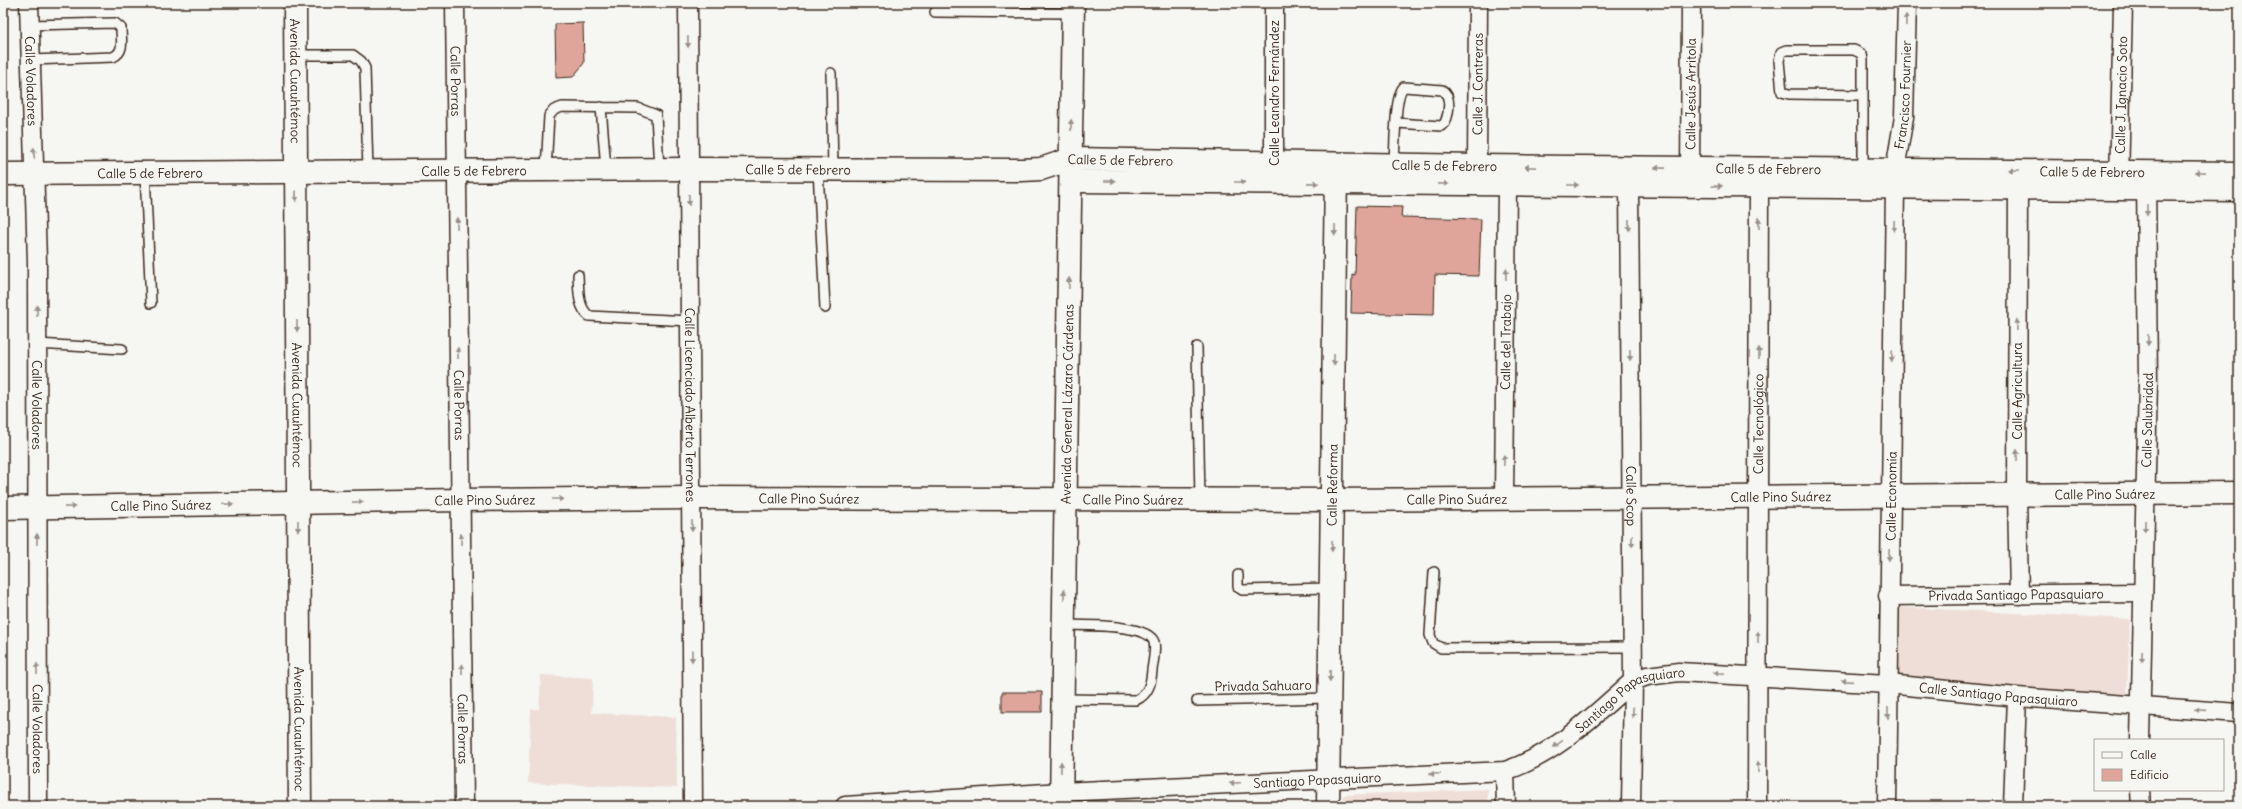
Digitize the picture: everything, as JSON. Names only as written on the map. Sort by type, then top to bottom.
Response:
[{"type":"street","name":"Calle Voladores","points":[[29,3],[37,344],[38,806]]},
{"type":"street","name":"Avenida Cuauhtémoc","points":[[295,3],[300,806]]},
{"type":"street","name":"Calle Porras","points":[[455,3],[464,806]]},
{"type":"street","name":"Calle Licenciado Alberto Terrones","points":[[688,3],[693,806]]},
{"type":"street","name":"Calle Leandro Fernández","points":[[1274,3],[1274,172]]},
{"type":"street","name":"Calle J. Contreras","points":[[1477,166],[1478,3]]},
{"type":"street","name":"Calle Jesús Arritola","points":[[1690,177],[1691,3]]},
{"type":"street","name":"Francisco Fournier","points":[[1895,178],[1904,117],[1907,3]]},
{"type":"street","name":"Calle J. Ignacio Soto","points":[[2119,179],[2123,3]]},
{"type":"street","name":"Avenida General Lázaro Cárdenas","points":[[1061,799],[1073,8]]},
{"type":"street","name":"Calle 5 de Febrero","points":[[3,174],[606,169],[1022,170],[1041,169],[1071,159],[1274,172],[1394,174],[1507,185],[1629,186],[1690,177],[1863,170],[1895,178],[2018,187],[2119,179]]},
{"type":"street","name":"Calle 5 de Febrero","points":[[1394,174],[1477,166],[1690,177],[1759,186],[1895,178],[2146,179],[2239,173]]},
{"type":"street","name":"Calle 5 de Febrero","points":[[1071,181],[1274,172]]},
{"type":"street","name":"Calle Reforma","points":[[1328,806],[1336,173]]},
{"type":"street","name":"Calle Economía","points":[[1888,806],[1888,596],[1895,178]]},
{"type":"street","name":"Calle 5 de Febrero","points":[[2146,179],[2239,190]]},
{"type":"street","name":"Calle Salubridad","points":[[2140,739],[2148,382],[2146,179]]},
{"type":"street","name":"Calle del Trabajo","points":[[1504,499],[1507,185]]},
{"type":"street","name":"Calle Scop","points":[[1629,186],[1633,647],[1631,806]]},
{"type":"street","name":"Calle Tecnológico","points":[[1758,806],[1759,186]]},
{"type":"street","name":"Calle Agricultura","points":[[2018,187],[2017,494],[2019,595]]},
{"type":"street","name":"Calle Pino Suárez","points":[[3,508],[460,500],[691,498],[1332,500],[2239,493]]},
{"type":"street","name":"Privada Santiago Papasquiaro","points":[[1888,596],[2143,593]]},
{"type":"street","name":"Santiago Papasquiaro","points":[[845,806],[1061,799],[1328,779],[1506,771],[1525,765],[1556,746],[1633,681],[1647,676],[1679,672],[1758,675]]},
{"type":"street","name":"Calle Santiago Papasquiaro","points":[[1758,675],[1888,684],[2016,697],[2239,713]]},
{"type":"street","points":[[2013,806],[2016,697]]},
{"type":"street","points":[[1506,771],[1506,806]]},
{"type":"street","points":[[2140,791],[2140,806]]},
{"type":"lane","points":[[935,12],[1073,8]]},
{"type":"lane","points":[[30,25],[115,23],[121,28],[122,49],[118,55],[113,57],[31,60]]},
{"type":"lane","points":[[1863,95],[1789,94],[1782,92],[1779,61],[1781,52],[1794,50],[1859,51],[1863,60],[1863,95],[1863,170]]},
{"type":"lane","points":[[296,55],[353,55],[361,61],[365,68],[368,171]]},
{"type":"lane","points":[[824,308],[825,169],[831,73]]},
{"type":"lane","points":[[1394,174],[1397,123],[1399,96],[1404,87],[1442,90],[1448,95],[1447,118],[1441,126],[1397,123]]},
{"type":"lane","points":[[546,170],[549,116],[554,110],[562,107],[638,108],[656,115],[659,169]]},
{"type":"lane","points":[[601,108],[606,169]]},
{"type":"lane","points":[[145,172],[151,303]]},
{"type":"lane","points":[[578,275],[580,302],[583,311],[589,316],[690,322]]},
{"type":"lane","points":[[37,344],[122,349]]},
{"type":"lane","points":[[1197,347],[1200,500]]},
{"type":"lane","points":[[1434,572],[1430,635],[1433,643],[1442,648],[1633,647]]},
{"type":"lane","points":[[1238,575],[1238,587],[1242,590],[1331,588]]},
{"type":"lane","points":[[1062,699],[1136,700],[1140,698],[1148,689],[1151,682],[1154,643],[1148,634],[1136,629],[1064,625]]},
{"type":"lane","name":"Privada Sahuaro","points":[[1197,701],[1330,698]]},
{"type":"shaded area","points":[[1897,607],[2130,619],[2127,701],[1899,680]]},
{"type":"shaded area","points":[[541,675],[593,678],[592,713],[676,717],[677,788],[528,783],[531,709],[539,709]]},
{"type":"shaded area","points":[[1488,789],[1488,806],[1344,806],[1343,795]]},
{"type":"building","points":[[583,23],[584,63],[573,77],[556,78],[555,24]]},
{"type":"building","points":[[1357,206],[1402,207],[1401,217],[1481,219],[1479,276],[1435,275],[1434,315],[1351,313],[1352,274],[1355,275]]},
{"type":"building","points":[[1002,692],[1042,692],[1042,712],[1002,712]]}]
